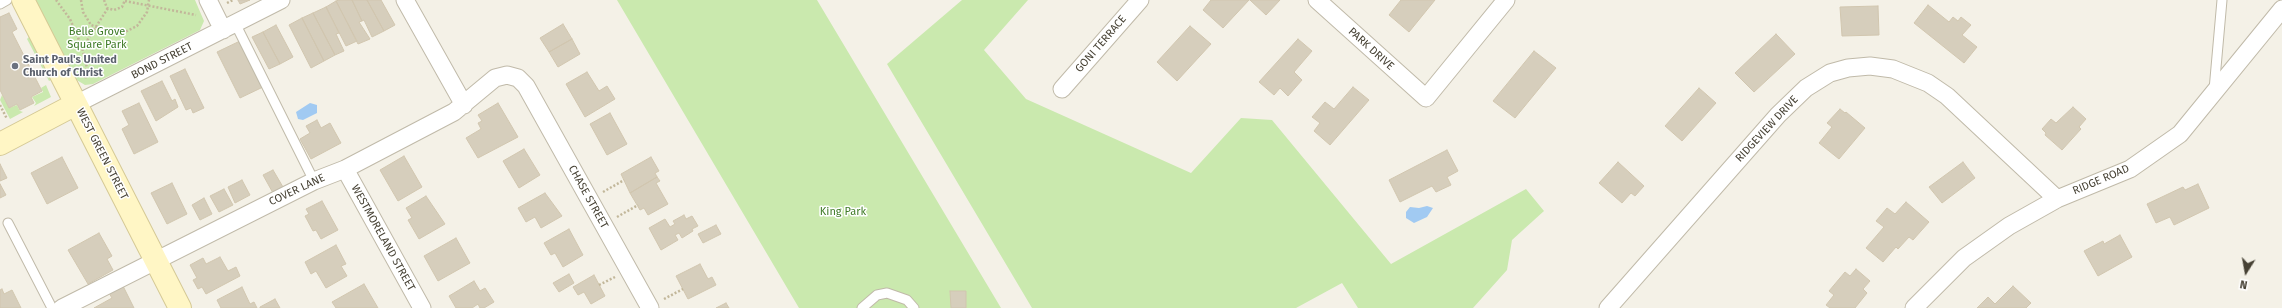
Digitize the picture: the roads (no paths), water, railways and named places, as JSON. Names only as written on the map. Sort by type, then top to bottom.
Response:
[{"type":"street","name":"WEST GREEN STREET","points":[[23,0],[180,308]]},
{"type":"street","points":[[208,0],[229,27]]},
{"type":"street","name":"BOND STREET","points":[[0,144],[281,0]]},
{"type":"street","points":[[405,0],[464,105]]},
{"type":"street","name":"GONI TERRACE","points":[[1062,89],[1140,0]]},
{"type":"street","name":"PARK DRIVE","points":[[1316,0],[1426,98],[1506,0]]},
{"type":"street","name":"RIDGE ROAD","points":[[1914,308],[1969,254],[2009,226],[2057,199],[2130,169],[2158,151],[2180,134],[2282,9]]},
{"type":"street","name":"RIDGEVIEW DRIVE","points":[[1608,308],[1778,115],[1806,88],[1830,73],[1848,68],[1870,66],[1893,69],[1928,83],[1947,96],[2057,199]]},
{"type":"street","name":"COVER LANE","points":[[62,308],[314,181],[345,169],[464,105],[501,76],[518,78],[526,86]]},
{"type":"street","name":"CHASE STREET","points":[[526,86],[657,304]]},
{"type":"street","name":"WESTMORELAND STREET","points":[[345,169],[422,308]]},
{"type":"lane","points":[[0,4],[7,0]]},
{"type":"lane","points":[[2214,93],[2222,0]]},
{"type":"lane","points":[[229,27],[314,181]]},
{"type":"lane","points":[[8,223],[52,308]]},
{"type":"lane","points":[[862,308],[877,295],[887,293],[907,300],[914,308]]},
{"type":"water","points":[[310,103],[317,105],[317,113],[303,120],[298,119],[296,112]]},
{"type":"water","points":[[1427,206],[1433,208],[1427,217],[1414,223],[1406,218],[1406,212],[1410,207],[1419,208]]},
{"type":"place","name":"Saint Paul's United Church of Christ","points":[[15,66]]},
{"type":"park label","name":"Belle Grove Square Park","points":[[97,38]]},
{"type":"park label","name":"King Park","points":[[843,212]]}]
